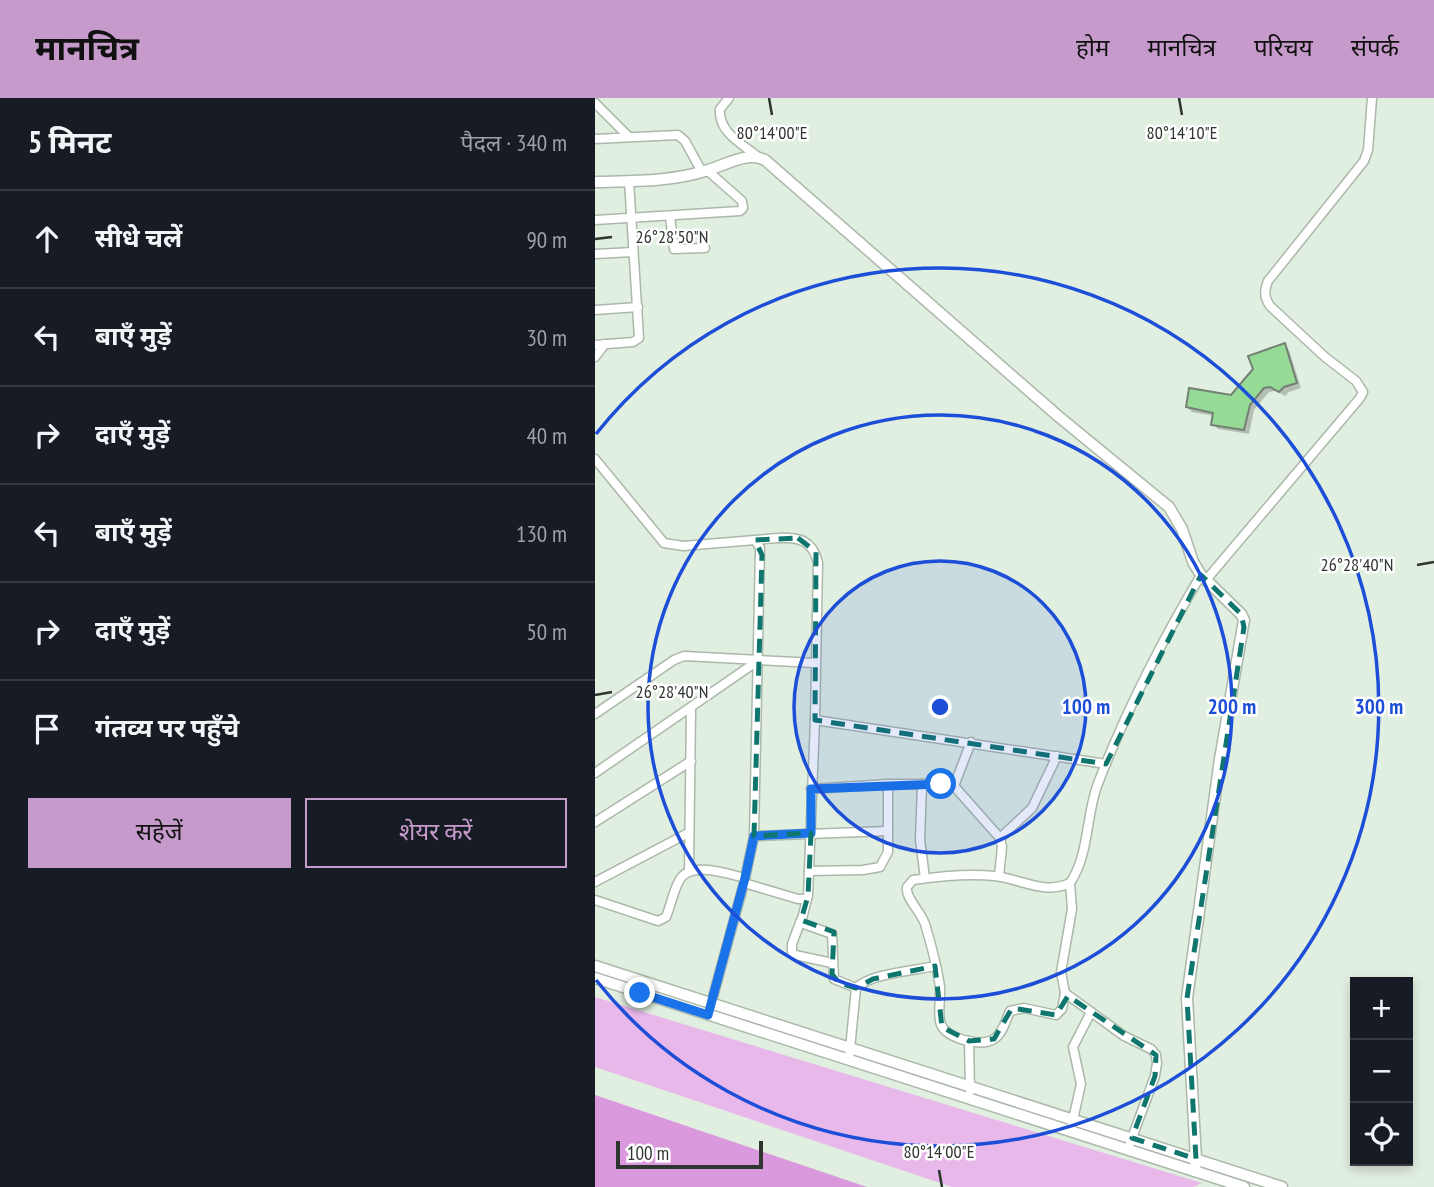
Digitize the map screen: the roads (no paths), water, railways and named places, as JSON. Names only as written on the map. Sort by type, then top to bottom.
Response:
[{"type":"street","points":[[729,98],[720,109],[726,131],[775,169],[1058,416],[1170,507],[1182,529],[1193,562],[1203,577],[1241,614],[1244,627],[1237,650],[1220,758],[1187,998],[1195,1171]]},
{"type":"street","points":[[1070,883],[1061,887],[1038,887],[999,876],[976,874],[925,878],[909,883],[906,892],[919,910],[940,987],[939,1018],[942,1027],[949,1033],[969,1041],[984,1042],[994,1039],[1001,1032],[1010,1011],[1017,1008],[1056,1015],[1062,1009],[1065,993],[1061,972],[1072,909],[1070,883],[1081,860],[1095,792],[1162,643],[1203,577],[1363,392],[1356,381],[1325,357],[1270,306],[1265,298],[1265,289],[1268,281],[1364,161],[1368,150],[1372,99]]},
{"type":"street","points":[[595,103],[629,137]]},
{"type":"street","points":[[595,139],[671,135],[682,137],[705,171],[742,201],[743,208],[740,211],[595,220]]},
{"type":"street","points":[[595,181],[672,178],[757,156]]},
{"type":"street","points":[[595,356],[600,345],[637,341],[640,334],[629,181]]},
{"type":"street","points":[[670,216],[674,249],[705,248]]},
{"type":"street","points":[[595,254],[633,252]]},
{"type":"street","points":[[595,310],[638,307]]},
{"type":"street","points":[[595,459],[664,543],[683,546],[798,538],[810,543],[816,552],[815,720],[809,872],[807,899],[792,944],[792,952],[832,963]]},
{"type":"street","points":[[708,1015],[745,881],[754,836],[757,797],[755,720],[762,555],[755,540]]},
{"type":"street","points":[[595,714],[684,656],[815,663]]},
{"type":"street","points":[[595,773],[759,660]]},
{"type":"street","points":[[689,871],[691,709]]},
{"type":"street","points":[[815,720],[1106,764]]},
{"type":"street","points":[[954,786],[971,742]]},
{"type":"street","points":[[1000,838],[1031,808],[1057,756]]},
{"type":"street","points":[[595,822],[691,761]]},
{"type":"street","points":[[811,789],[888,784],[954,786],[1000,838],[1002,852],[999,876]]},
{"type":"street","points":[[809,872],[880,867],[888,852],[888,784]]},
{"type":"street","points":[[922,784],[920,840],[925,878]]},
{"type":"street","points":[[754,836],[888,831]]},
{"type":"street","points":[[595,882],[688,834]]},
{"type":"street","points":[[595,900],[653,920],[662,920],[668,912],[678,881],[689,871],[706,871],[798,899],[807,899]]},
{"type":"street","points":[[801,920],[804,925],[832,934],[834,979],[856,988]]},
{"type":"street","points":[[595,966],[712,1004],[969,1097],[1244,1187]]},
{"type":"street","points":[[849,1054],[856,988],[862,982],[935,966]]},
{"type":"street","points":[[595,978],[708,1015],[970,1086],[1282,1187]]},
{"type":"street","points":[[1065,993],[1124,1036],[1151,1049],[1156,1055],[1155,1076],[1128,1149]]},
{"type":"street","points":[[1070,1130],[1081,1084],[1073,1047],[1091,1012]]},
{"type":"street","points":[[969,1041],[969,1097]]}]
